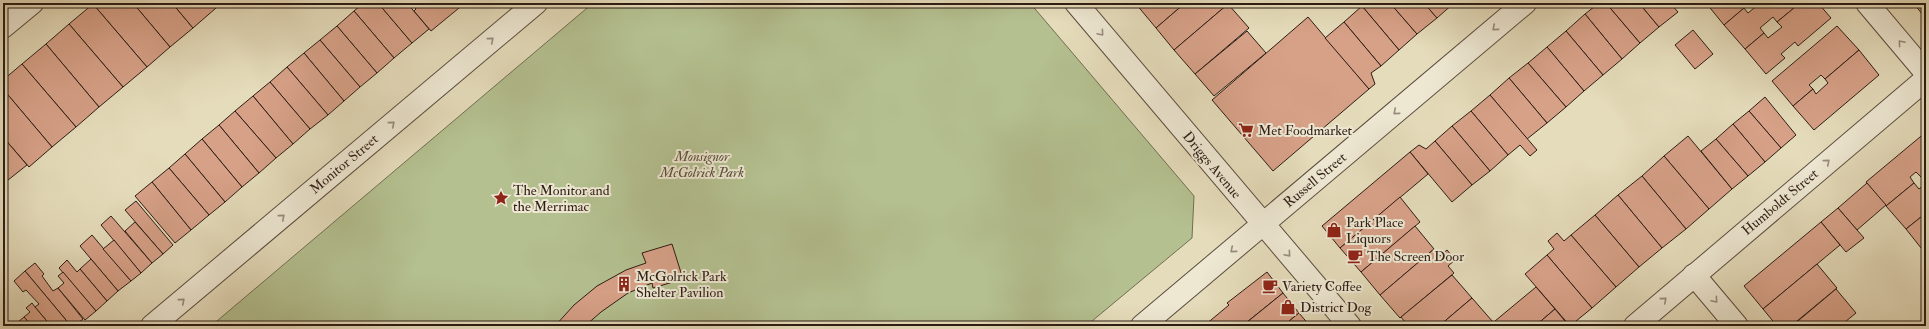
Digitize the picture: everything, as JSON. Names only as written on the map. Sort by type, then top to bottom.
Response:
[{"type":"street","points":[[3,27],[32,3]]},
{"type":"street","name":"Monitor Street","points":[[152,326],[536,3]]},
{"type":"street","name":"Driggs Avenue","points":[[1076,3],[1350,326]]},
{"type":"street","name":"Russell Street","points":[[1142,326],[1525,3]]},
{"type":"street","points":[[1867,3],[1926,73]]},
{"type":"street","name":"Humboldt Street","points":[[1634,326],[1926,79]]},
{"type":"street","points":[[1694,275],[1737,326]]},
{"type":"green space","name":"Monsignor McGolrick Park","points":[[593,3],[1030,3],[1194,196],[1192,238],[1086,326],[211,326]]},
{"type":"building","points":[[133,3],[172,3],[193,28],[170,47]]},
{"type":"building","points":[[133,3],[170,47],[147,67],[93,4]]},
{"type":"building","points":[[172,3],[211,3],[216,8],[193,28]]},
{"type":"building","points":[[211,3],[222,3],[216,8]]},
{"type":"building","points":[[363,3],[378,3],[412,43],[394,58],[354,11]]},
{"type":"building","points":[[378,3],[407,3],[429,29],[412,43]]},
{"type":"building","points":[[411,3],[455,3],[459,8],[431,31],[414,11],[416,9]]},
{"type":"building","points":[[1185,3],[1156,28],[1136,4]]},
{"type":"building","points":[[1185,3],[1228,4],[1174,50],[1156,28]]},
{"type":"building","points":[[1366,3],[1390,3],[1417,34],[1399,50],[1362,6]]},
{"type":"building","points":[[1390,3],[1424,3],[1437,18],[1417,34]]},
{"type":"building","points":[[1424,3],[1454,3],[1437,18]]},
{"type":"building","points":[[1599,3],[1606,3],[1640,43],[1622,59],[1585,14]]},
{"type":"building","points":[[1606,3],[1639,3],[1659,27],[1640,43]]},
{"type":"building","points":[[1639,3],[1670,3],[1678,12],[1659,27]]},
{"type":"building","points":[[1706,3],[1740,3],[1744,8],[1724,25]]},
{"type":"building","points":[[1760,3],[1800,3],[1777,22],[1773,17],[1760,28],[1764,33],[1745,49],[1724,25],[1744,8],[1748,13]]},
{"type":"building","points":[[1800,3],[1818,3],[1831,18],[1798,46],[1795,42],[1781,54],[1785,58],[1766,74],[1745,49],[1764,33],[1768,38],[1782,27],[1777,22]]},
{"type":"building","points":[[1917,3],[1926,3],[1926,19],[1915,5]]},
{"type":"building","points":[[93,4],[147,67],[123,87],[69,24]]},
{"type":"building","points":[[1228,4],[1249,28],[1195,74],[1174,50]]},
{"type":"building","points":[[1362,6],[1399,50],[1381,66],[1344,22]]},
{"type":"building","points":[[354,11],[394,58],[377,73],[337,26]]},
{"type":"building","points":[[1585,14],[1622,59],[1603,75],[1566,31]]},
{"type":"building","points":[[1308,17],[1369,89],[1273,171],[1212,100]]},
{"type":"building","points":[[1344,22],[1381,66],[1371,73],[1375,84],[1369,89],[1325,38]]},
{"type":"building","points":[[69,24],[123,87],[99,107],[46,44]]},
{"type":"building","points":[[337,26],[377,73],[360,87],[320,40]]},
{"type":"building","points":[[1837,26],[1859,50],[1825,79],[1821,75],[1809,85],[1813,89],[1793,106],[1772,81]]},
{"type":"building","points":[[1693,30],[1713,54],[1695,69],[1675,45]]},
{"type":"building","points":[[1247,31],[1266,53],[1214,96],[1195,74]]},
{"type":"building","points":[[1566,31],[1603,75],[1584,91],[1547,47]]},
{"type":"building","points":[[320,40],[360,87],[344,101],[304,53]]},
{"type":"building","points":[[46,44],[99,107],[76,127],[22,64]]},
{"type":"building","points":[[1547,47],[1584,91],[1566,107],[1528,63]]},
{"type":"building","points":[[1859,50],[1879,75],[1814,130],[1793,106],[1813,89],[1816,94],[1828,83],[1825,79]]},
{"type":"building","points":[[304,53],[344,101],[328,115],[287,67]]},
{"type":"building","points":[[1528,63],[1566,107],[1547,123],[1509,78]]},
{"type":"building","points":[[22,64],[76,127],[52,147],[3,89],[3,80]]},
{"type":"building","points":[[287,67],[328,115],[310,129],[270,82]]},
{"type":"building","points":[[1509,78],[1547,123],[1527,139],[1490,95]]},
{"type":"building","points":[[270,82],[310,129],[293,144],[253,96]]},
{"type":"building","points":[[3,89],[52,147],[29,167],[3,137]]},
{"type":"building","points":[[1490,95],[1537,150],[1530,156],[1520,145],[1508,155],[1471,111]]},
{"type":"building","points":[[253,96],[293,144],[276,158],[235,111]]},
{"type":"building","points":[[1765,97],[1796,135],[1781,148],[1749,111]]},
{"type":"building","points":[[235,111],[276,158],[259,173],[219,125]]},
{"type":"building","points":[[1471,111],[1508,155],[1490,171],[1452,126]]},
{"type":"building","points":[[1749,111],[1781,148],[1765,162],[1733,124]]},
{"type":"building","points":[[1733,124],[1765,162],[1748,176],[1716,139]]},
{"type":"building","points":[[219,125],[259,173],[242,187],[202,139]]},
{"type":"building","points":[[1452,126],[1490,171],[1472,185],[1435,141]]},
{"type":"building","points":[[1926,132],[1926,173],[1921,177],[1916,172],[1910,177],[1914,183],[1886,206],[1866,182]]},
{"type":"building","points":[[1688,136],[1732,189],[1709,209],[1664,156]]},
{"type":"building","points":[[3,137],[27,165],[3,184]]},
{"type":"building","points":[[202,139],[242,187],[225,202],[185,154]]},
{"type":"building","points":[[1716,139],[1748,176],[1732,189],[1701,151]]},
{"type":"building","points":[[1435,141],[1472,185],[1452,202],[1410,152],[1419,145],[1426,149]]},
{"type":"building","points":[[1410,152],[1428,174],[1340,248],[1322,226]]},
{"type":"building","points":[[185,154],[225,202],[209,215],[169,168]]},
{"type":"building","points":[[1664,156],[1709,209],[1686,229],[1642,176]]},
{"type":"building","points":[[169,168],[209,215],[191,230],[152,182]]},
{"type":"building","points":[[1926,173],[1926,183],[1921,177]]},
{"type":"building","points":[[1642,176],[1686,229],[1662,248],[1618,195]]},
{"type":"building","points":[[152,182],[191,230],[175,243],[135,196]]},
{"type":"building","points":[[1867,183],[1886,205],[1857,230],[1838,208]]},
{"type":"building","points":[[1914,183],[1919,189],[1926,183],[1926,213],[1906,229],[1886,206]]},
{"type":"building","points":[[1618,195],[1662,248],[1639,267],[1595,215]]},
{"type":"building","points":[[1400,197],[1420,222],[1361,272],[1340,248]]},
{"type":"building","points":[[136,201],[173,245],[163,254],[125,210]]},
{"type":"building","points":[[1838,208],[1864,238],[1846,252],[1821,222]]},
{"type":"building","points":[[1926,213],[1926,253],[1925,253],[1906,229]]},
{"type":"building","points":[[1595,215],[1639,267],[1616,287],[1571,235]]},
{"type":"building","points":[[111,216],[152,263],[141,273],[101,225]]},
{"type":"building","points":[[135,222],[163,254],[152,263],[125,231]]},
{"type":"building","points":[[1821,222],[1840,245],[1763,309],[1744,286]]},
{"type":"building","points":[[1415,226],[1434,249],[1380,295],[1361,272]]},
{"type":"building","points":[[1557,233],[1564,241],[1571,235],[1616,287],[1592,308],[1547,255],[1554,249],[1548,241]]},
{"type":"building","points":[[92,235],[131,281],[118,291],[80,246]]},
{"type":"building","points":[[114,240],[141,273],[131,281],[103,249]]},
{"type":"building","name":"McGolrick Park Shelter Pavilion","points":[[672,244],[683,279],[653,288],[652,283],[628,293],[601,312],[585,326],[555,326],[574,305],[597,286],[626,270],[646,263],[642,253]]},
{"type":"building","points":[[1434,249],[1440,256],[1447,250],[1455,260],[1448,266],[1454,273],[1400,318],[1380,295]]},
{"type":"building","points":[[1547,255],[1592,308],[1570,326],[1525,274]]},
{"type":"building","points":[[91,259],[118,291],[107,301],[80,269]]},
{"type":"building","points":[[67,260],[77,272],[80,269],[107,301],[96,311],[59,268]]},
{"type":"building","points":[[35,263],[44,274],[42,276],[53,291],[58,288],[83,319],[75,326],[71,326],[25,271]]},
{"type":"building","points":[[1817,264],[1837,288],[1791,326],[1777,326],[1763,309]]},
{"type":"building","points":[[25,271],[71,326],[51,326],[35,307],[39,304],[26,290],[23,292],[14,281]]},
{"type":"building","points":[[63,272],[96,311],[85,320],[58,288],[64,283],[58,276]]},
{"type":"building","points":[[1267,272],[1283,293],[1242,326],[1205,325],[1229,305],[1227,303]]},
{"type":"building","points":[[1452,275],[1472,298],[1439,326],[1408,326],[1401,317]]},
{"type":"building","points":[[1536,287],[1555,309],[1535,326],[1489,326]]},
{"type":"building","points":[[1836,289],[1856,313],[1840,326],[1792,326]]},
{"type":"building","points":[[1283,293],[1299,313],[1283,326],[1248,326],[1246,323]]},
{"type":"building","points":[[1472,298],[1493,322],[1489,326],[1439,326]]},
{"type":"building","points":[[32,303],[51,326],[32,326],[24,317],[30,312],[26,308]]},
{"type":"building","points":[[1555,309],[1569,326],[1535,326]]},
{"type":"building","points":[[1299,313],[1310,326],[1283,326]]},
{"type":"building","points":[[24,317],[32,326],[13,326]]},
{"type":"building","points":[[8,321],[13,326],[3,326],[3,325]]},
{"type":"place","name":"Met Foodmarket","points":[[1246,130]]},
{"type":"place","name":"The Monitor and the Merrimac","points":[[501,198]]},
{"type":"place","name":"Park Place Liquors","points":[[1334,230]]},
{"type":"place","name":"The Screen Door","points":[[1355,256]]},
{"type":"place","name":"McGolrick Park Shelter Pavilion","points":[[624,284]]},
{"type":"place","name":"Variety Coffee","points":[[1270,286]]},
{"type":"place","name":"District Dog","points":[[1288,307]]}]
